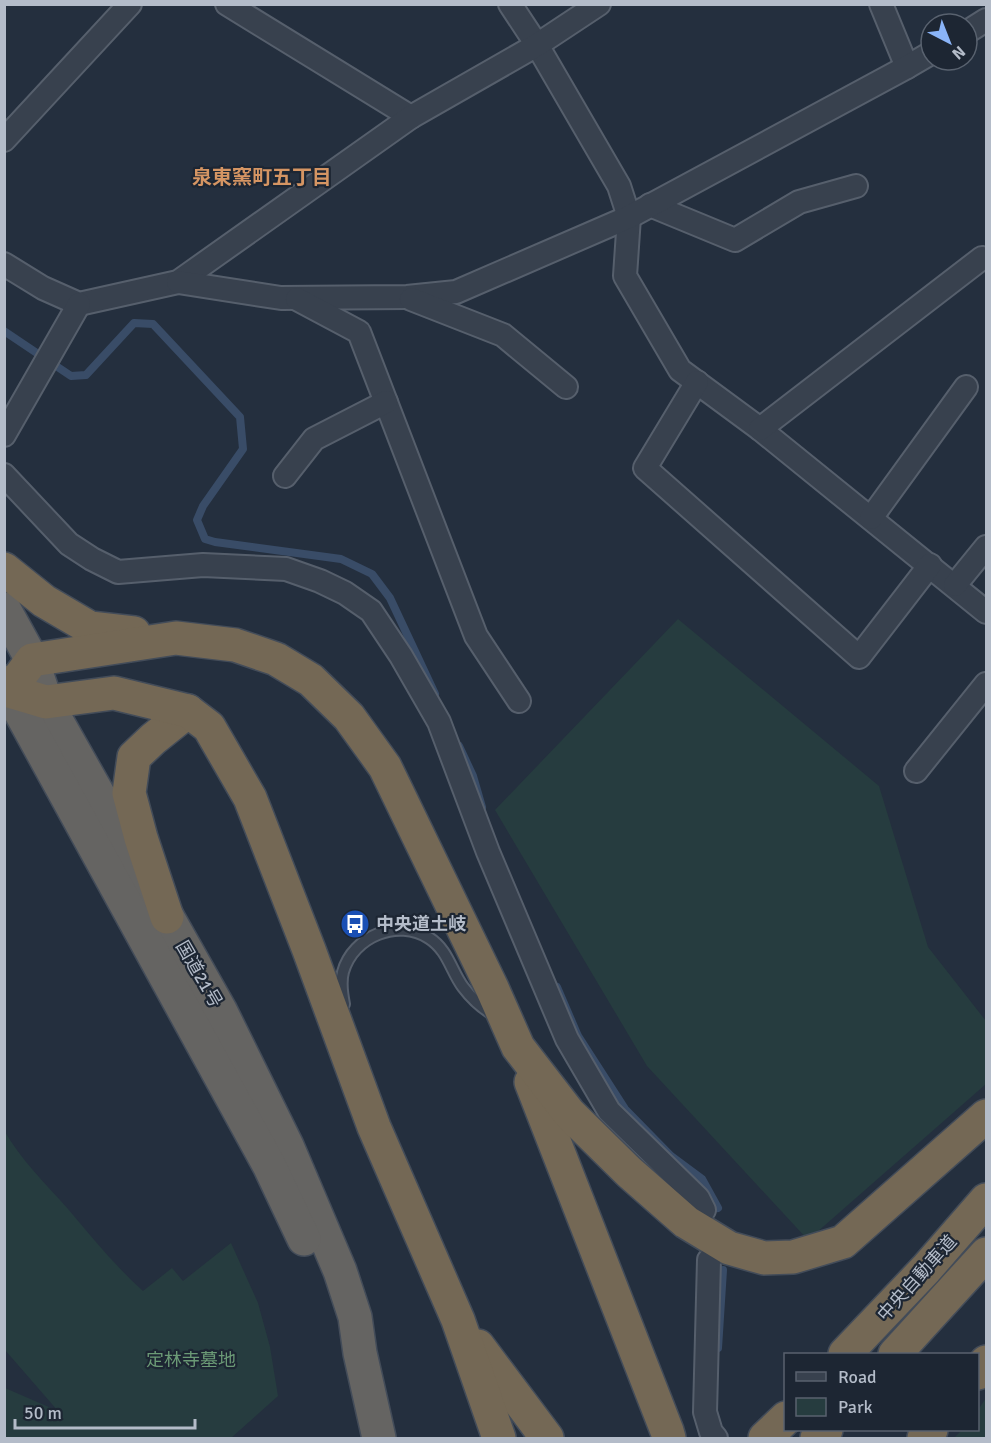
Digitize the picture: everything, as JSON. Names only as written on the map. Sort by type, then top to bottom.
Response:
[{"type":"highway","points":[[4,569],[44,601],[90,628],[235,645],[276,659],[311,680],[349,717],[385,767],[488,978],[513,1035],[669,1438]]},
{"type":"highway","name":"国道21号","points":[[4,609],[32,660],[46,702],[220,1010],[287,1146],[340,1271],[355,1317],[360,1353],[379,1438]]},
{"type":"highway","points":[[176,638],[32,660],[7,687],[46,702],[114,693],[188,711],[209,727],[250,798],[374,1127],[459,1320],[499,1438]]},
{"type":"highway","name":"国道21号","points":[[7,687],[269,1165],[343,1329],[360,1353]]},
{"type":"highway","points":[[167,917],[129,793],[134,758],[153,739],[188,711]]},
{"type":"highway","points":[[513,1035],[569,1113],[629,1172],[686,1222],[729,1248],[764,1258],[793,1257],[843,1242],[987,1116]]},
{"type":"highway","name":"中央自動車道","points":[[846,1353],[926,1269],[987,1200]]},
{"type":"highway","name":"中央自動車道","points":[[896,1353],[987,1254]]},
{"type":"highway","points":[[459,1320],[547,1438]]},
{"type":"highway","points":[[765,1438],[784,1420]]},
{"type":"street","points":[[4,140],[130,4]]},
{"type":"street","points":[[227,4],[411,117]]},
{"type":"street","points":[[510,4],[537,45],[619,186],[629,217],[625,276],[680,370],[760,429],[987,612]]},
{"type":"street","points":[[178,282],[411,117],[537,45],[599,4]]},
{"type":"street","points":[[881,4],[907,67]]},
{"type":"street","points":[[4,264],[43,288],[79,304],[178,282],[281,298],[407,297],[456,292],[629,217],[919,60]]},
{"type":"street","points":[[650,205],[735,240],[800,202],[856,186]]},
{"type":"street","points":[[760,429],[982,258]]},
{"type":"street","points":[[293,297],[359,332],[476,636],[519,701]]},
{"type":"street","points":[[407,297],[503,335],[566,387]]},
{"type":"street","points":[[4,435],[79,304]]},
{"type":"street","points":[[697,382],[645,468],[859,657],[930,565]]},
{"type":"street","points":[[871,518],[966,387]]},
{"type":"street","points":[[285,476],[314,439],[386,402]]},
{"type":"street","points":[[4,475],[69,543],[92,559],[118,572],[203,565],[286,569],[345,593],[371,611],[401,656],[439,722],[488,852],[567,1039],[609,1111],[698,1198],[704,1210]]},
{"type":"street","points":[[955,585],[987,547]]},
{"type":"street","points":[[916,771],[987,684]]},
{"type":"street","points":[[709,1260],[705,1412],[711,1432],[716,1438]]},
{"type":"lane","points":[[348,1019],[341,990],[343,972],[351,955],[363,942],[378,933],[395,929],[413,931],[429,938],[442,949],[463,987],[482,1008],[513,1035]]},
{"type":"lane","points":[[354,1040],[354,1072]]},
{"type":"green space","points":[[678,619],[879,786],[928,947],[986,1021],[986,1084],[808,1240],[647,1066],[495,810]]},
{"type":"green space","name":"定林寺墓地","points":[[4,1130],[34,1171],[113,1261],[143,1291],[172,1268],[183,1281],[231,1243],[258,1303],[270,1347],[278,1396],[231,1438],[5,1438],[5,1388],[58,1411],[5,1350]]},
{"type":"green space","points":[[986,1398],[986,1438],[954,1438],[961,1431],[979,1431],[979,1408]]},
{"type":"waterway","points":[[4,331],[71,376],[86,375],[134,323],[153,324],[240,417],[243,449],[203,506],[197,520],[205,539],[341,559],[372,574],[390,598],[435,694]]},
{"type":"waterway","points":[[459,746],[473,776],[482,807]]},
{"type":"waterway","points":[[557,987],[578,1036],[625,1109],[671,1156],[702,1179],[718,1208]]},
{"type":"waterway","points":[[718,1348],[723,1270]]},
{"type":"place","name":"中央道土岐","points":[[355,924]]},
{"type":"district","name":"泉東窯町五丁目","points":[[262,177]]}]
